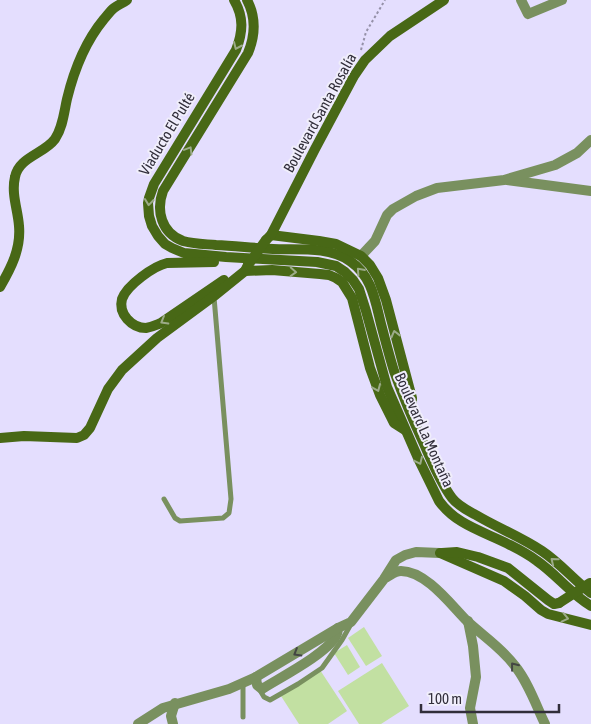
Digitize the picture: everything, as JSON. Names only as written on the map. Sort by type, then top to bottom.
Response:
[{"type":"main road","points":[[0,287],[10,269],[19,243],[19,226],[14,192],[15,176],[25,161],[47,148],[55,139],[62,126],[70,88],[85,47],[98,26],[114,8],[127,0]]},
{"type":"main road","name":"Viaducto El Pulté","points":[[234,0],[240,14],[242,26],[236,50],[165,164],[151,191],[148,204],[149,216],[152,226],[165,244],[184,253],[268,260]]},
{"type":"main road","name":"Viaducto El Pulté","points":[[247,0],[254,23],[251,47],[164,191],[159,203],[159,209],[164,225],[180,240],[202,244],[270,241]]},
{"type":"main road","name":"Boulevard Santa Rosalía","points":[[246,268],[270,241],[324,133],[354,76],[365,60],[390,36],[444,0]]},
{"type":"main road","points":[[270,241],[332,243],[361,256],[375,271],[386,300],[412,398],[410,414]]},
{"type":"main road","name":"Boulevard La Montaña","points":[[270,241],[332,253],[349,261],[360,270],[371,285],[389,354],[410,414],[430,458],[452,498],[461,507],[490,524],[521,538],[591,586]]},
{"type":"main road","points":[[226,257],[217,261],[160,265],[133,284],[125,294],[122,299],[125,317],[139,327],[151,327],[161,323],[246,268],[329,275],[342,282],[352,298],[374,381],[394,423],[405,430]]},
{"type":"main road","name":"Boulevard La Montaña","points":[[268,260],[336,266],[353,280],[362,298],[387,387],[405,430],[443,507],[467,525],[511,545],[538,562],[576,596],[591,606]]},
{"type":"main road","points":[[0,438],[24,436],[77,438],[84,435],[90,428],[108,389],[122,370],[157,338],[214,296],[246,268]]},
{"type":"main road","points":[[440,553],[457,552],[497,564],[514,572],[554,604],[591,586]]},
{"type":"main road","points":[[440,553],[504,582],[548,614],[591,625]]},
{"type":"street","points":[[521,0],[528,14],[562,0]]},
{"type":"street","points":[[361,256],[375,240],[387,214],[416,196],[437,188],[504,180],[555,165],[577,153],[591,140]]},
{"type":"street","points":[[504,180],[591,191]]},
{"type":"street","points":[[138,724],[163,708],[228,689],[256,677],[351,622],[396,560],[416,552],[440,553]]},
{"type":"street","points":[[384,579],[401,571],[425,579],[515,666],[530,690],[545,724]]},
{"type":"street","points":[[468,621],[476,677],[470,708],[473,724]]},
{"type":"street","points":[[256,677],[257,685],[262,689],[318,654],[336,636],[338,628]]},
{"type":"street","points":[[174,724],[171,716],[175,704]]},
{"type":"lane","points":[[164,499],[175,518],[180,521],[223,518],[229,513],[231,499],[214,296]]},
{"type":"lane","points":[[262,689],[261,692],[264,697],[270,700],[322,668],[342,640],[351,622]]},
{"type":"lane","points":[[242,717],[243,683]]},
{"type":"path","points":[[361,50],[366,32],[384,0]]},
{"type":"green space","points":[[364,627],[382,656],[366,666],[348,638]]},
{"type":"green space","points":[[347,645],[360,667],[348,675],[334,653]]},
{"type":"green space","points":[[382,663],[409,706],[381,724],[359,724],[338,691]]},
{"type":"green space","points":[[320,670],[347,711],[328,724],[299,724],[281,696]]}]
